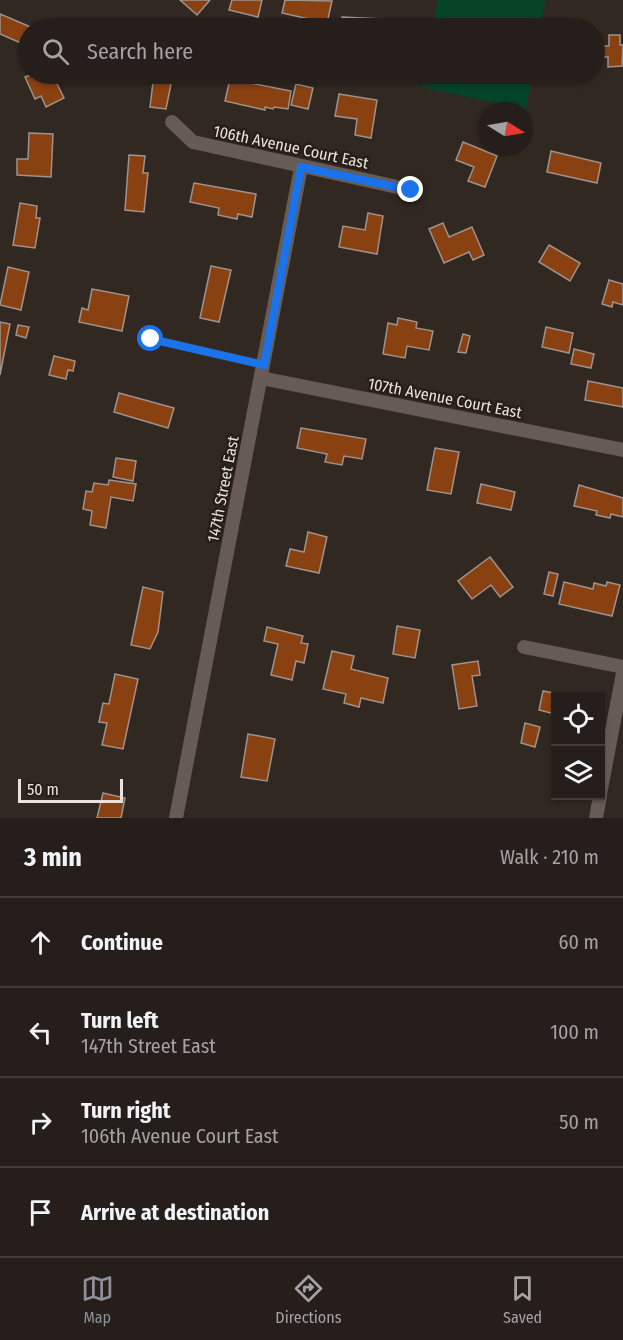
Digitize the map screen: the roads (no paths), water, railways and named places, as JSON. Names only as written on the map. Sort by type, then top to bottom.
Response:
[{"type":"street","name":"106th Avenue Court East","points":[[172,122],[193,142],[411,190]]},
{"type":"street","name":"147th Street East","points":[[176,818],[301,167]]},
{"type":"street","name":"107th Avenue Court East","points":[[263,371],[623,450]]},
{"type":"street","points":[[524,647],[623,667]]},
{"type":"street","points":[[605,768],[623,673]]},
{"type":"street","points":[[596,818],[599,800]]},
{"type":"lane","points":[[151,339],[263,371]]}]
